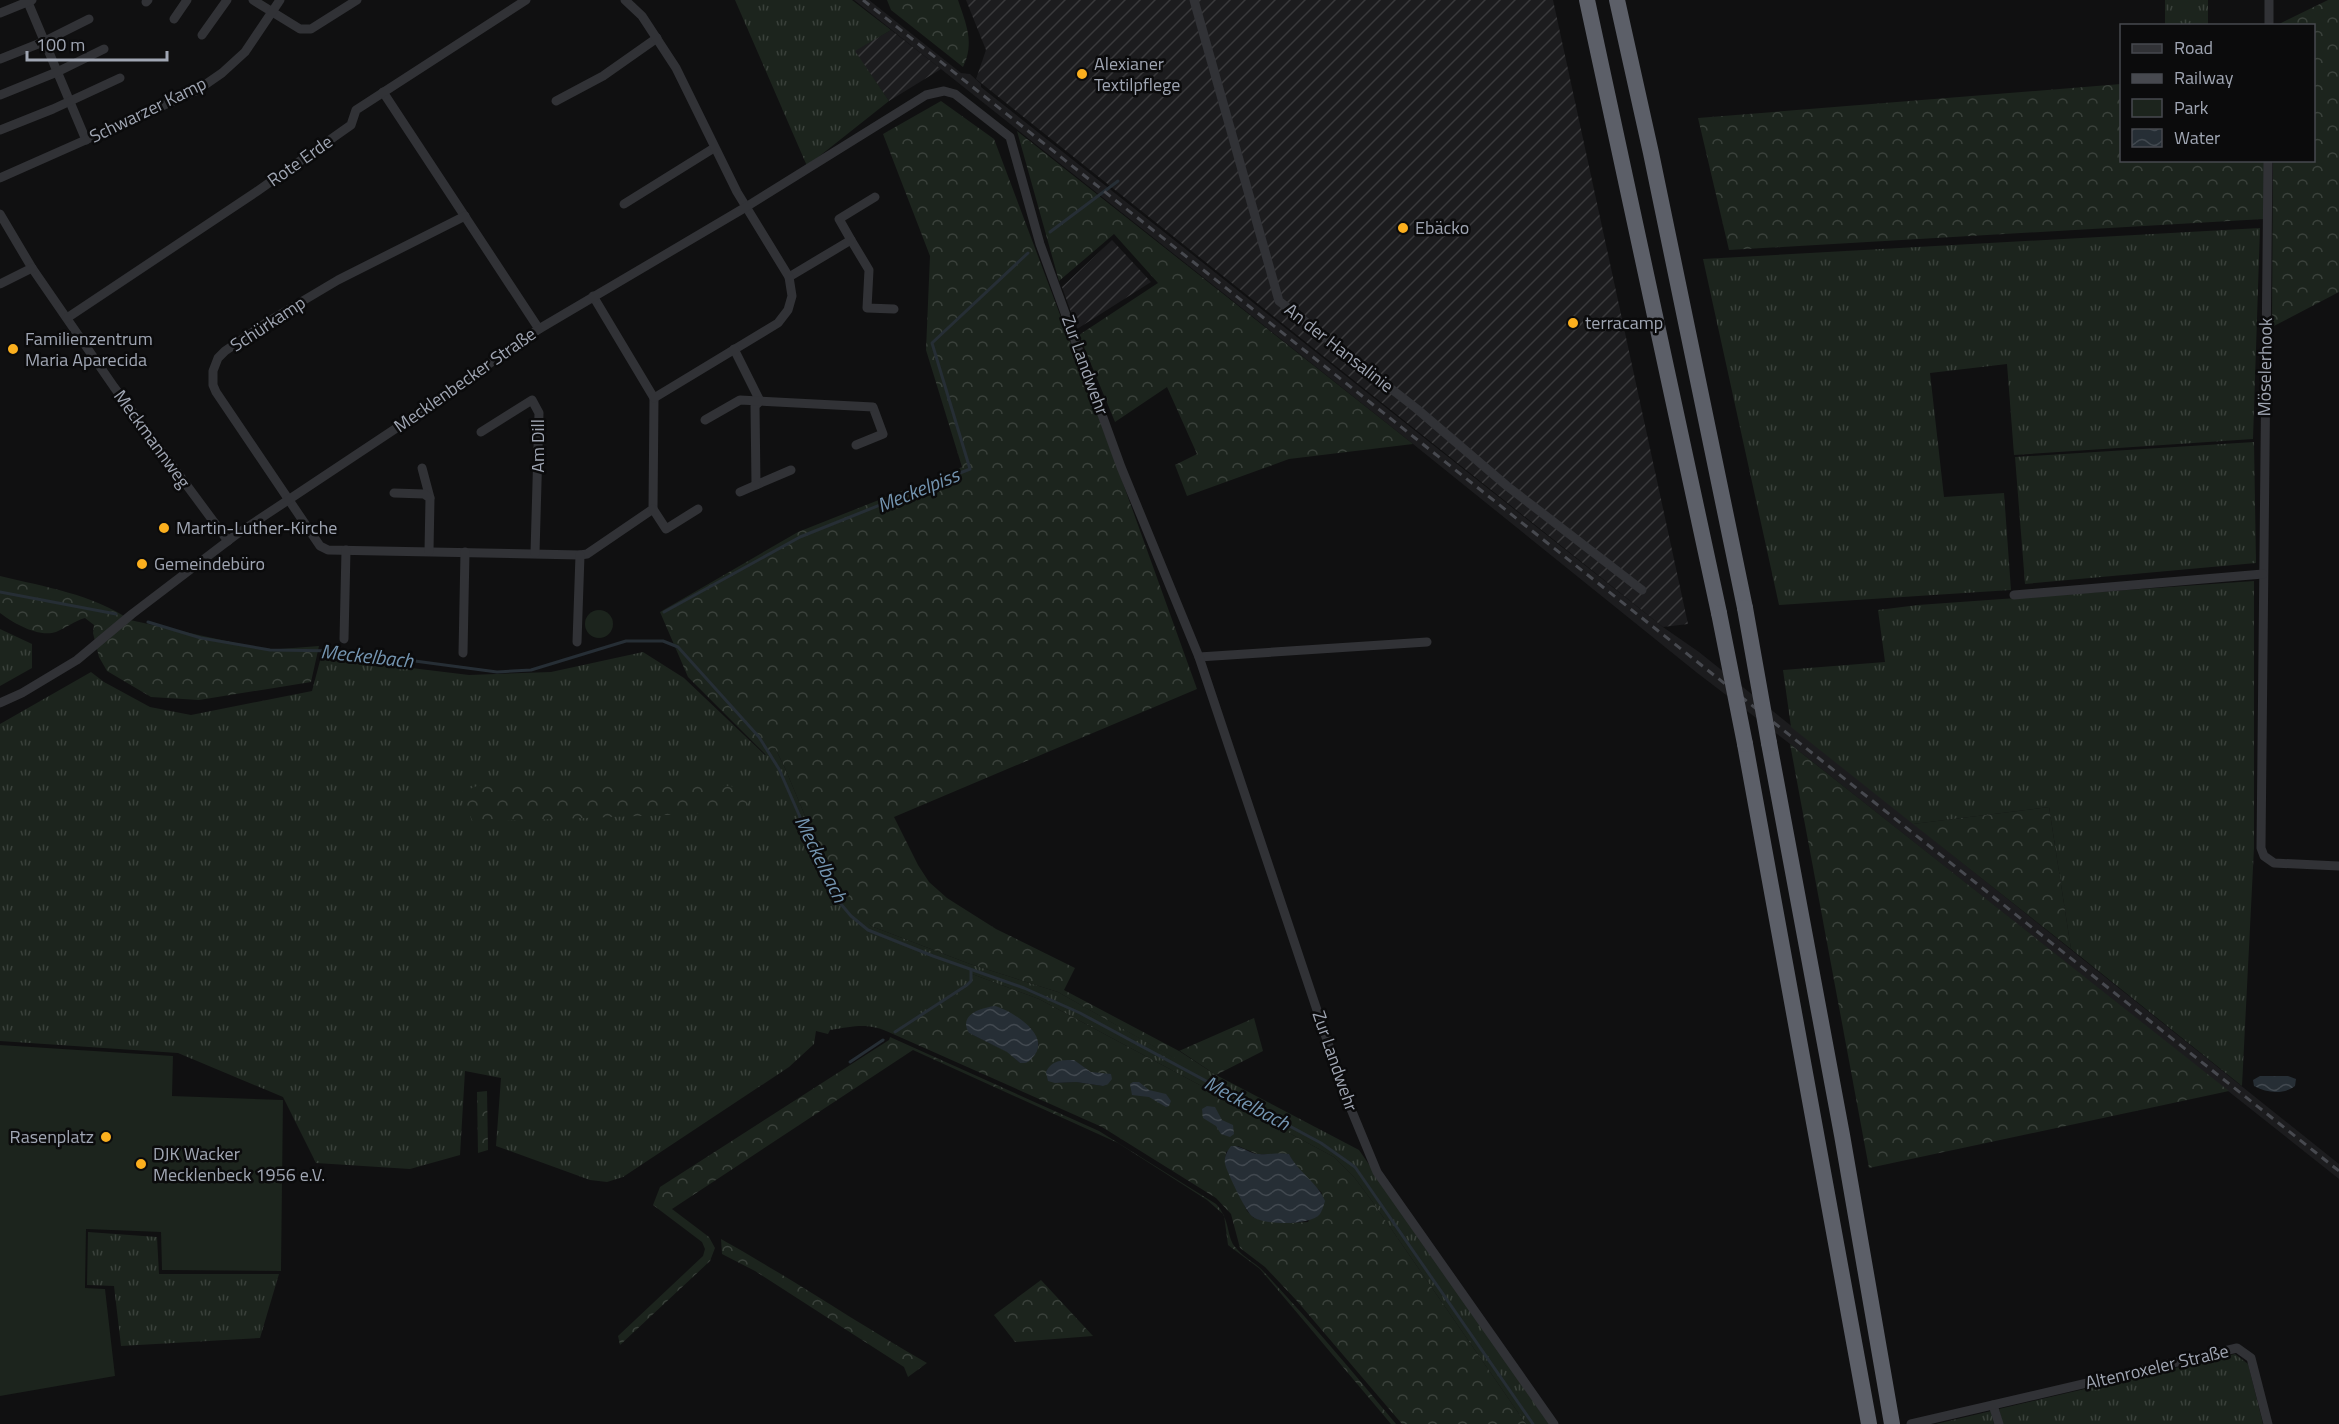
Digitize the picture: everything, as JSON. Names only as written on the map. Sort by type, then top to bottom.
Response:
[{"type":"highway","points":[[1587,0],[1719,613],[1869,1424]]},
{"type":"highway","points":[[1617,0],[1745,608],[1842,1135],[1892,1424]]},
{"type":"street","points":[[174,19],[187,0]]},
{"type":"street","points":[[202,35],[227,0]]},
{"type":"street","points":[[253,0],[300,28],[311,29],[357,0]]},
{"type":"street","name":"Schwarzer Kamp","points":[[0,178],[196,91],[222,73],[245,52],[280,0]]},
{"type":"street","name":"Rote Erde","points":[[67,318],[256,192],[351,125],[356,110],[526,0]]},
{"type":"street","points":[[625,0],[642,16],[676,68],[714,148],[789,278],[792,296],[788,310],[778,322],[654,398]]},
{"type":"street","name":"An der Hansalinie","points":[[1194,0],[1280,301],[1417,409],[1507,486],[1642,590]]},
{"type":"street","points":[[2269,24],[2270,0]]},
{"type":"street","points":[[0,13],[29,3],[86,140]]},
{"type":"street","points":[[0,59],[44,42],[89,19]]},
{"type":"street","points":[[556,101],[603,76],[657,38]]},
{"type":"street","points":[[0,95],[57,72],[104,49]]},
{"type":"street","points":[[0,130],[120,78]]},
{"type":"street","points":[[382,92],[539,328]]},
{"type":"street","name":"Mecklenbecker Straße","points":[[0,702],[22,693],[76,660],[228,541],[287,499],[398,427],[539,328],[746,207],[926,95],[934,92],[951,92]]},
{"type":"street","name":"Zur Landwehr","points":[[951,92],[962,97],[1010,137],[1048,266],[1121,467],[1199,657],[1346,1096],[1377,1172],[1554,1424]]},
{"type":"street","points":[[624,204],[714,148]]},
{"type":"street","name":"Möselerhook","points":[[2268,162],[2261,848],[2264,856],[2274,863],[2339,866]]},
{"type":"street","points":[[875,197],[838,219],[869,270],[867,308],[894,309]]},
{"type":"street","name":"Meckmannweg","points":[[0,214],[32,268],[174,471],[228,541]]},
{"type":"street","name":"Schürkamp","points":[[287,499],[213,386],[213,371],[218,358],[269,321],[338,280],[465,216]]},
{"type":"street","points":[[789,278],[851,240]]},
{"type":"street","points":[[0,284],[32,268]]},
{"type":"street","points":[[593,296],[654,398],[653,508],[666,529],[698,509]]},
{"type":"street","points":[[734,349],[760,401]]},
{"type":"street","name":"Am Dill","points":[[481,432],[532,400],[539,412],[535,553]]},
{"type":"street","points":[[705,420],[740,400],[873,407],[883,434],[856,445]]},
{"type":"street","points":[[756,485],[755,406],[760,401]]},
{"type":"street","points":[[422,468],[430,498],[429,552]]},
{"type":"street","points":[[740,492],[791,470]]},
{"type":"street","points":[[394,493],[424,494],[430,498]]},
{"type":"street","points":[[287,499],[320,546],[328,550],[580,555],[587,554],[653,508]]},
{"type":"street","points":[[344,639],[346,550]]},
{"type":"street","points":[[463,653],[465,552]]},
{"type":"street","points":[[577,642],[580,555]]},
{"type":"street","points":[[2014,595],[2263,574]]},
{"type":"street","points":[[1199,657],[1427,642]]},
{"type":"street","name":"Altenroxeler Straße","points":[[1911,1424],[2237,1348],[2251,1358],[2268,1424]]},
{"type":"street","points":[[1994,1405],[1998,1424]]},
{"type":"shaded area","points":[[854,0],[869,0],[961,73],[970,74],[981,84],[981,87],[1663,627],[1699,652],[2339,1164],[2339,1179],[1696,672]]},
{"type":"shaded area","points":[[966,0],[1553,0],[1688,624],[1663,627],[976,79],[986,50]]},
{"type":"shaded area","points":[[891,30],[941,69],[889,101],[854,51]]},
{"type":"shaded area","points":[[1112,240],[1151,282],[1077,329],[1062,287]]},
{"type":"green space","points":[[735,0],[852,0],[891,30],[855,51],[889,101],[807,166]]},
{"type":"green space","points":[[887,0],[958,0],[969,42],[963,67],[891,10]]},
{"type":"green space","points":[[2165,0],[2208,0],[2208,24],[2165,24]]},
{"type":"green space","points":[[2328,0],[2339,0],[2339,292],[2272,327],[2273,162],[2315,162],[2315,24],[2279,24]]},
{"type":"green space","points":[[2120,84],[2120,162],[2265,162],[2264,219],[1729,250],[1698,118]]},
{"type":"green space","points":[[941,101],[994,139],[1115,461],[1197,689],[894,817],[929,882],[947,898],[996,929],[1075,968],[1064,990],[1179,1051],[1254,1018],[1263,1051],[1216,1075],[1180,1051],[1174,1058],[1058,992],[970,964],[871,926],[856,914],[841,898],[831,878],[775,748],[766,755],[688,677],[660,612],[798,532],[962,467],[926,350],[930,256],[883,134]]},
{"type":"green space","points":[[1017,131],[1413,444],[1289,459],[1187,496],[1175,465],[1197,454],[1167,387],[1115,422],[1079,335],[1158,283],[1114,234],[1059,281]]},
{"type":"green space","points":[[2260,228],[2253,439],[2014,455],[2007,364],[1930,373],[1944,497],[2004,493],[2011,590],[1779,605],[1703,259]]},
{"type":"green space","points":[[2254,442],[2256,563],[2025,584],[2015,457]]},
{"type":"green space","points":[[0,576],[84,598],[130,620],[267,650],[319,646],[311,682],[199,700],[151,697],[107,671],[99,657],[93,633],[94,625],[85,618],[56,632],[42,633],[19,625],[0,613]]},
{"type":"green space","points":[[2254,581],[2254,848],[2242,1086],[2071,949],[2049,807],[1913,824],[1791,727],[1783,670],[1885,662],[1878,610],[1918,605]]},
{"type":"green space","points":[[599,610],[609,614],[613,624],[609,634],[599,638],[589,634],[585,624],[589,614]]},
{"type":"green space","points":[[0,629],[32,644],[32,668],[0,686]]},
{"type":"green space","points":[[643,652],[684,678],[765,755],[775,748],[841,898],[871,926],[970,964],[1058,992],[1173,1057],[1179,1051],[1216,1075],[1359,1150],[1549,1424],[1526,1424],[1372,1201],[1354,1177],[1334,1157],[1039,999],[972,974],[968,986],[893,1034],[862,1026],[830,1030],[828,1034],[816,1031],[814,1044],[789,1067],[623,1177],[607,1182],[590,1180],[496,1146],[501,1078],[465,1071],[460,1155],[410,1169],[316,1163],[283,1097],[178,1053],[0,1041],[0,724],[91,672],[104,682],[150,707],[191,715],[312,691],[321,657],[469,675],[551,672]]},
{"type":"green space","points":[[1790,744],[2229,1091],[1869,1168]]},
{"type":"green space","points":[[663,779],[748,788],[748,812],[473,822],[460,793],[477,786],[507,782]]},
{"type":"green space","points":[[2049,807],[2071,949],[1913,824]]},
{"type":"green space","points":[[972,974],[1039,999],[1334,1157],[1354,1177],[1372,1201],[1526,1424],[1402,1424],[1297,1301],[1265,1267],[1240,1248],[1231,1214],[1216,1198],[1102,1127],[893,1034],[968,986]],"holes":[[[1030,1027],[1039,1045],[1020,1063],[1008,1052],[969,1033]],[[1073,1060],[1091,1072],[1103,1086],[1076,1082],[1055,1083]],[[1238,1146],[1257,1154],[1289,1154],[1295,1166],[1322,1193],[1308,1222],[1290,1223],[1254,1218],[1247,1211],[1225,1163],[1226,1152]]]},
{"type":"green space","points":[[890,1037],[1099,1131],[1216,1204],[1223,1214],[1207,1200],[1118,1143],[913,1050],[672,1209],[709,1237],[715,1248],[710,1261],[620,1345],[618,1336],[703,1256],[705,1249],[702,1242],[653,1205],[660,1187],[889,1040]]},
{"type":"green space","name":"DJK Wacker Mecklenbeck 1956 e.V.","points":[[0,1045],[173,1056],[172,1096],[283,1100],[281,1271],[162,1270],[161,1232],[86,1229],[85,1288],[105,1289],[115,1376],[0,1396]]},
{"type":"green space","points":[[487,1091],[488,1150],[478,1153],[477,1092]]},
{"type":"green space","points":[[1224,1217],[1236,1248],[1261,1269],[1281,1290],[1396,1424],[1391,1424],[1260,1269],[1228,1245]]},
{"type":"green space","points":[[88,1232],[157,1237],[159,1274],[279,1274],[260,1338],[121,1346],[114,1286],[87,1285]]},
{"type":"green space","points":[[721,1239],[927,1363],[908,1377],[904,1367],[755,1271],[722,1254]]},
{"type":"green space","points":[[1041,1280],[1093,1336],[1015,1342],[994,1315]]},
{"type":"green space","points":[[2235,1354],[2248,1364],[2263,1424],[2003,1424],[1999,1409]]},
{"type":"green space","points":[[1991,1411],[1994,1424],[1936,1424]]},
{"type":"water","points":[[995,1006],[1020,1019],[1035,1034],[1038,1042],[1037,1050],[1028,1062],[1020,1063],[1007,1052],[969,1033],[966,1027],[968,1017],[977,1011]]},
{"type":"water","points":[[1074,1060],[1091,1072],[1111,1074],[1112,1079],[1103,1086],[1048,1081],[1046,1072],[1051,1065]]},
{"type":"water","points":[[2260,1076],[2288,1076],[2296,1079],[2295,1086],[2280,1092],[2264,1090],[2254,1086],[2253,1080]]},
{"type":"water","points":[[1139,1082],[1149,1090],[1166,1094],[1171,1101],[1169,1106],[1166,1107],[1149,1097],[1132,1095],[1130,1084]]},
{"type":"water","points":[[1207,1106],[1215,1107],[1222,1120],[1233,1125],[1234,1134],[1230,1137],[1221,1134],[1216,1126],[1203,1118],[1202,1109]]},
{"type":"water","points":[[1231,1146],[1255,1154],[1289,1154],[1322,1195],[1325,1201],[1320,1214],[1307,1221],[1287,1223],[1267,1222],[1253,1217],[1242,1201],[1225,1164],[1226,1154]]},
{"type":"waterway","name":"Meckelpiss","points":[[1050,232],[1118,181]]},
{"type":"waterway","name":"Meckelpiss","points":[[664,612],[800,537],[970,469],[932,343],[1028,253]]},
{"type":"waterway","name":"Meckelbach","points":[[0,592],[116,614]]},
{"type":"waterway","name":"Meckelbach","points":[[148,622],[201,638],[270,650],[340,651],[497,672],[531,670],[626,641],[663,641],[678,647],[759,737],[779,769],[835,897],[851,916],[868,930],[1024,988],[1080,1013],[1321,1143],[1355,1167],[1533,1424]]},
{"type":"waterway","points":[[895,1032],[967,985],[971,981],[971,970]]},
{"type":"waterway","points":[[850,1062],[883,1040]]},
{"type":"railway","points":[[863,0],[2339,1171]]},
{"type":"place","name":"Alexianer Textilpflege","points":[[1082,74]]},
{"type":"place","name":"Ebäcko","points":[[1403,228]]},
{"type":"place","name":"terracamp","points":[[1573,323]]},
{"type":"place","name":"Familienzentrum Maria Aparecida","points":[[13,349]]},
{"type":"place","name":"Martin-Luther-Kirche","points":[[164,528]]},
{"type":"place","name":"Gemeindebüro","points":[[142,564]]},
{"type":"place","name":"Rasenplatz","points":[[106,1137]]},
{"type":"place","name":"DJK Wacker Mecklenbeck 1956 e.V.","points":[[141,1164]]}]
